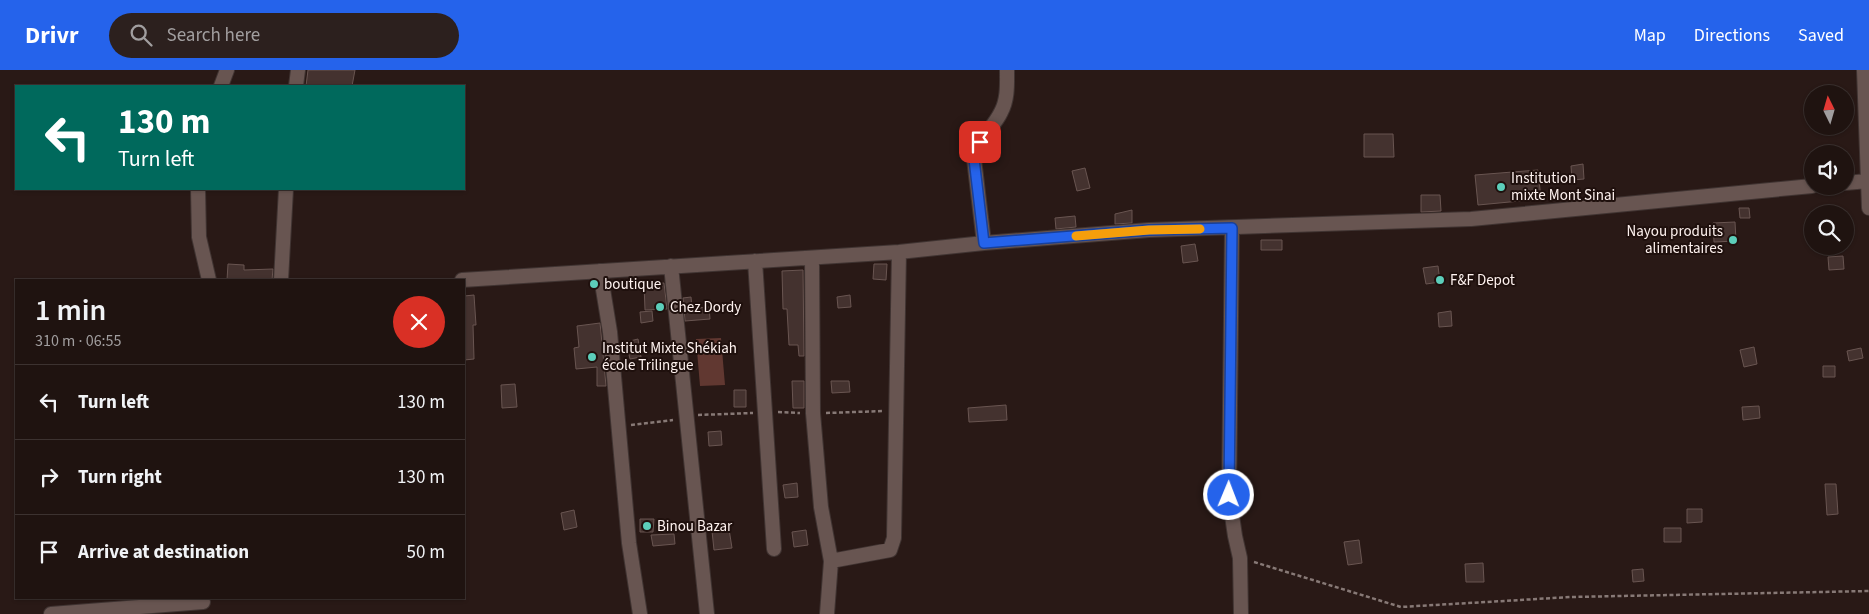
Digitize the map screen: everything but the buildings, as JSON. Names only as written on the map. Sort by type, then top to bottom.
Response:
[{"type":"street","points":[[221,85],[227,70]]},
{"type":"street","points":[[296,85],[298,70]]},
{"type":"street","points":[[984,243],[974,159],[975,150],[1002,112],[1008,89],[1007,70]]},
{"type":"street","points":[[1864,70],[1869,208]]},
{"type":"street","points":[[1854,182],[1868,181]]},
{"type":"street","points":[[465,280],[899,252],[984,243],[1149,230],[1471,219],[1804,187]]},
{"type":"street","points":[[198,190],[199,237],[209,279]]},
{"type":"street","points":[[281,279],[286,190]]},
{"type":"street","points":[[1232,228],[1229,495],[1240,558],[1241,614]]},
{"type":"street","points":[[831,561],[890,550],[894,538],[899,252]]},
{"type":"street","points":[[812,258],[814,413],[821,507],[831,561],[827,614]]},
{"type":"street","points":[[755,261],[774,548]]},
{"type":"street","points":[[671,266],[707,614]]},
{"type":"street","points":[[600,271],[610,332],[629,543],[640,614]]},
{"type":"street","points":[[52,614],[203,605]]},
{"type":"path","points":[[1240,558],[1401,607],[1571,597],[1869,591]]},
{"type":"shaded area","points":[[721,338],[725,385],[700,386],[696,339]]},
{"type":"slow traffic","points":[[1076,236],[1149,230],[1200,229]]},
{"type":"place","name":"Institution mixte Mont Sinai","points":[[1501,187]]},
{"type":"place","name":"Nayou produits alimentaires","points":[[1733,240]]},
{"type":"place","name":"F&F Depot","points":[[1440,280]]},
{"type":"place","name":"boutique","points":[[594,284]]},
{"type":"place","name":"Chez Dordy","points":[[660,307]]},
{"type":"place","name":"Institut Mixte Shékiah école Trilingue","points":[[592,357]]},
{"type":"place","name":"Binou Bazar","points":[[647,526]]},
{"type":"route","points":[[980,142],[975,150],[974,159],[984,243],[1149,230],[1232,228],[1229,495]]}]
